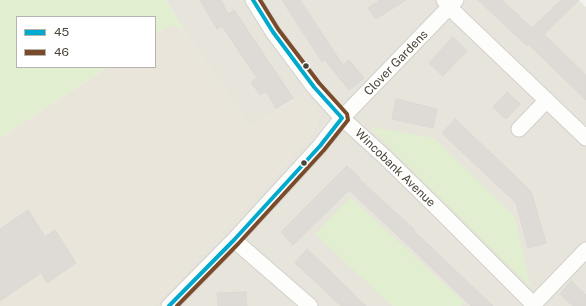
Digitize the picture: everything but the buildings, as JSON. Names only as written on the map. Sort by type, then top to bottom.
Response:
[{"type":"street","name":"Wincobank Avenue","points":[[252,0],[273,32],[314,87],[342,118],[442,212],[534,305]]},
{"type":"street","name":"Clover Gardens","points":[[169,306],[234,240],[320,146],[342,118],[450,2],[586,138]]},
{"type":"street","points":[[519,129],[547,100]]},
{"type":"street","points":[[234,240],[310,306]]},
{"type":"street","points":[[534,305],[586,250]]},
{"type":"shaded area","points":[[166,0],[579,0],[586,7],[586,306],[153,306],[313,133],[318,118],[305,93],[250,128],[183,29]]},
{"type":"shaded area","points":[[170,25],[183,29],[250,128],[305,93],[318,117],[313,133],[153,306],[0,306],[0,138],[106,68],[156,68],[156,34]]},
{"type":"green space","points":[[0,0],[166,0],[183,29],[170,25],[156,34],[156,16],[16,16],[16,68],[106,68],[0,138]]},
{"type":"green space","points":[[369,127],[434,138],[515,217],[531,288]]},
{"type":"green space","points":[[350,197],[464,302],[461,306],[392,306],[315,234]]},
{"type":"transit line","name":"45","points":[[169,306],[234,240],[320,146],[342,118],[314,87],[273,32],[253,0]]},
{"type":"transit line","name":"46","points":[[177,306],[238,244],[324,150],[348,120],[347,114],[319,83],[278,29],[260,0]]}]
